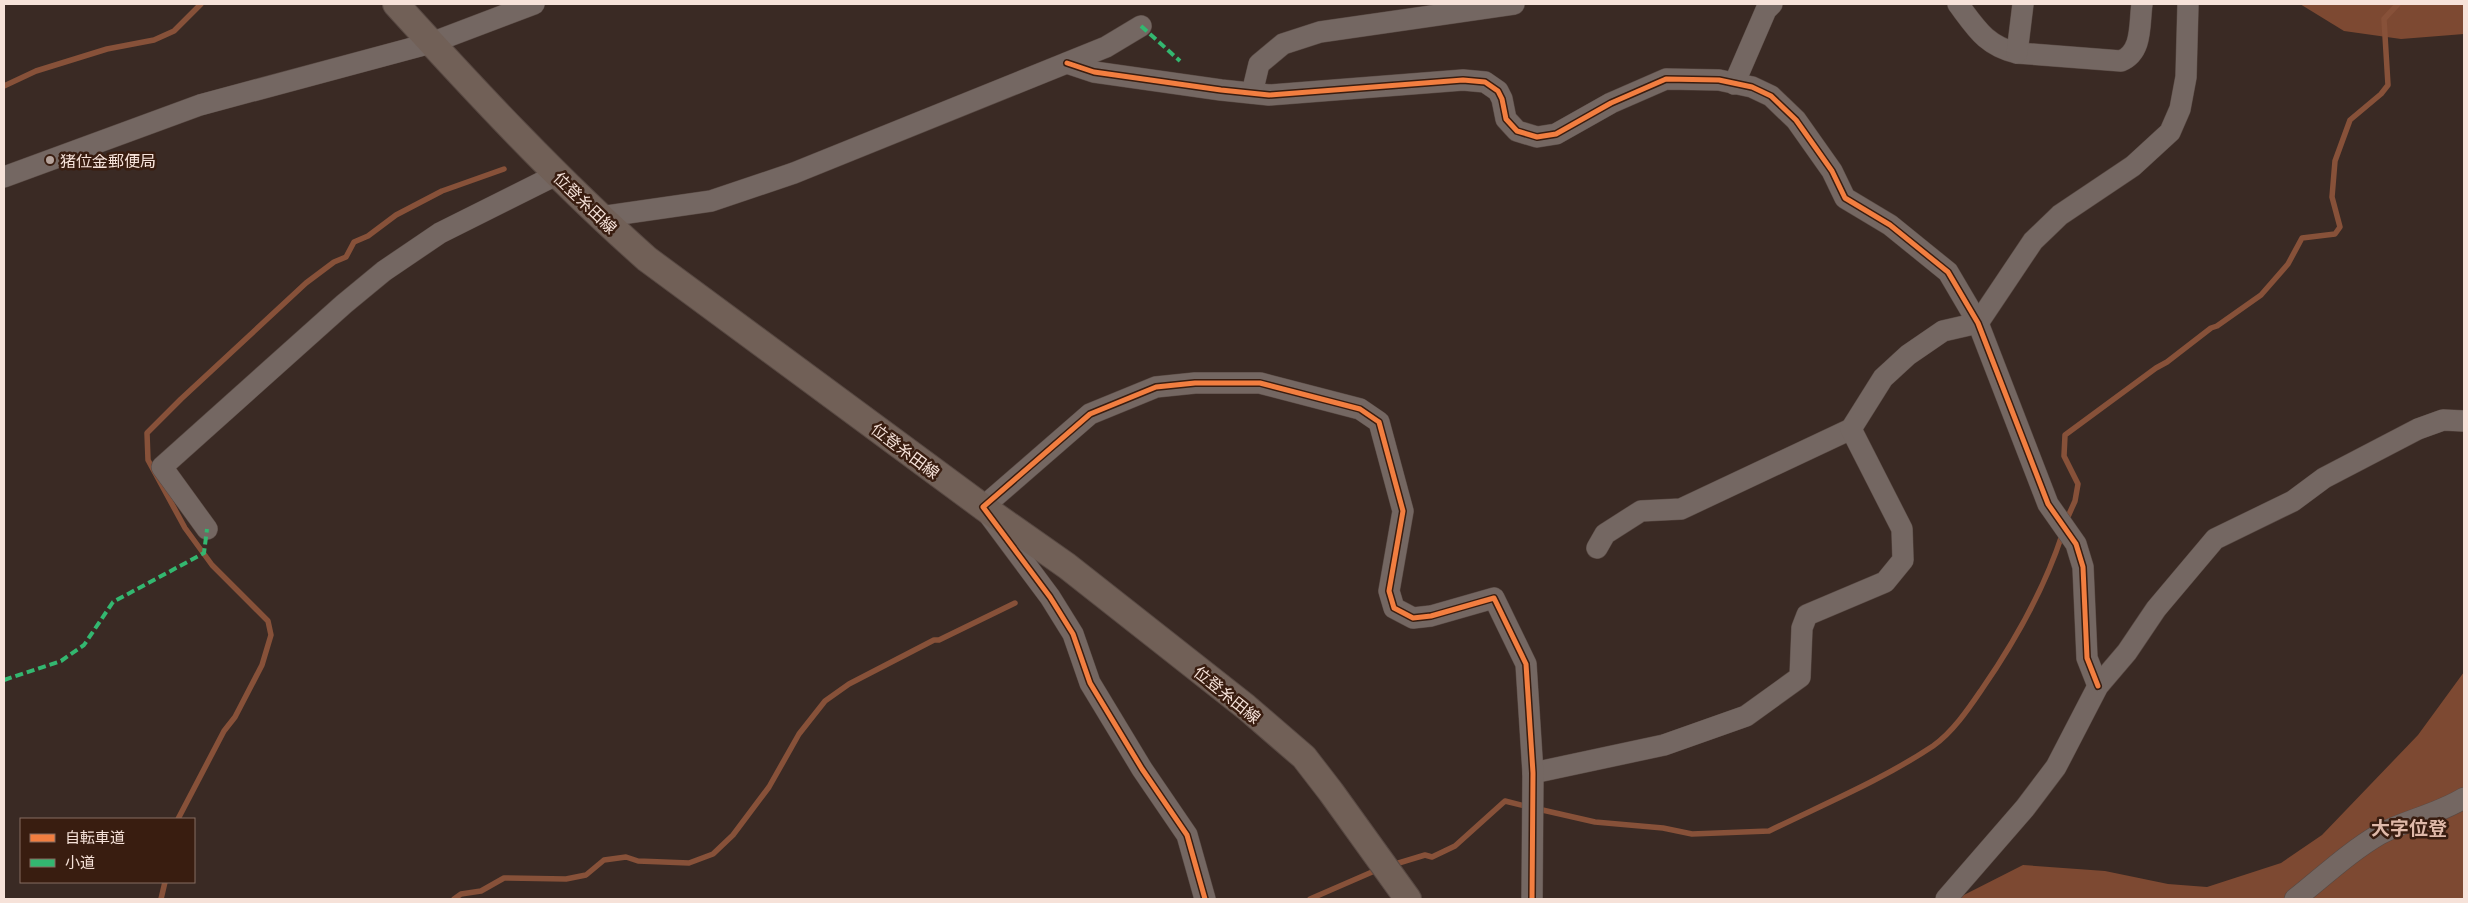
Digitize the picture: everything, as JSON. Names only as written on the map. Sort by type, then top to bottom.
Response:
[{"type":"main road","name":"位登糸田線","points":[[396,4],[600,217],[647,259],[1082,578],[1246,707],[1304,757],[1408,899]]},
{"type":"street","points":[[4,177],[200,105],[432,43],[534,4]]},
{"type":"street","points":[[1252,93],[1259,64],[1283,44],[1320,32],[1514,4]]},
{"type":"street","points":[[1734,84],[1766,10],[1772,4]]},
{"type":"street","points":[[1958,4],[1990,43],[2002,50],[2017,53],[2121,60],[2129,57],[2136,48],[2142,4]]},
{"type":"street","points":[[2017,53],[2023,4]]},
{"type":"street","points":[[1597,548],[1605,534],[1641,511],[1681,509],[1851,429],[1883,378],[1908,355],[1943,331],[1978,323],[2033,241],[2060,215],[2133,166],[2170,132],[2180,110],[2186,77],[2188,4]]},
{"type":"street","points":[[600,217],[712,201],[794,173],[1106,47],[1141,26]]},
{"type":"street","points":[[1067,63],[1094,72],[1269,95],[1463,80],[1484,82],[1498,91],[1502,99],[1506,119],[1517,131],[1537,137],[1556,134],[1611,102],[1666,79],[1720,80],[1752,87],[1771,96],[1790,114],[1832,171],[1846,198],[1890,225],[1948,272],[1978,323],[2048,504],[2076,544],[2081,559],[2083,566],[2087,658],[2098,686]]},
{"type":"street","points":[[207,529],[162,467],[344,304],[384,271],[440,233],[558,174]]},
{"type":"street","points":[[1205,899],[1187,835],[1142,769],[1090,683],[1073,634],[1050,597],[983,507],[1090,414],[1156,387],[1195,383],[1260,383],[1360,409],[1379,422],[1403,511],[1389,591],[1394,608],[1412,618],[1431,616],[1494,598],[1526,664],[1533,773],[1532,899]]},
{"type":"street","points":[[1946,899],[2025,808],[2056,767],[2098,686],[2127,652],[2156,609],[2214,539],[2293,500],[2324,478],[2418,429],[2443,420],[2464,421]]},
{"type":"street","points":[[1533,773],[1664,745],[1746,716],[1800,676],[1802,628],[1807,615],[1885,582],[1903,560],[1902,529],[1851,429]]},
{"type":"street","points":[[2295,899],[2350,855],[2381,834],[2452,805],[2464,798]]},
{"type":"shaded area","points":[[2300,4],[2464,4],[2464,34],[2401,39],[2344,31]]},
{"type":"shaded area","points":[[2464,672],[2464,899],[1956,899],[2023,865],[2105,871],[2168,884],[2207,887],[2281,863],[2322,835],[2418,735]]},
{"type":"waterway","points":[[4,86],[36,71],[107,49],[154,40],[174,31],[201,4]]},
{"type":"waterway","points":[[2066,521],[2075,501],[2078,484],[2064,456],[2065,435],[2211,328],[2217,326],[2261,295],[2288,264],[2302,238],[2335,234],[2340,227],[2332,197],[2335,161],[2350,120],[2381,94],[2388,85],[2384,19],[2398,4]]},
{"type":"waterway","points":[[179,818],[224,731],[235,717],[262,665],[271,635],[268,621],[212,565],[185,528],[148,460],[147,433],[306,283],[334,262],[346,257],[354,242],[368,236],[396,215],[442,191],[504,169]]},
{"type":"waterway","points":[[1538,809],[1595,822],[1663,828],[1692,834],[1769,831],[1873,781],[1933,746],[1954,727],[1966,712],[2028,615],[2047,576],[2062,535]]},
{"type":"waterway","points":[[454,899],[461,894],[481,891],[504,878],[566,879],[586,875],[604,860],[626,857],[638,861],[689,863],[713,854],[733,835],[769,787],[799,734],[825,701],[849,684],[934,640],[939,640],[1015,603]]},
{"type":"waterway","points":[[1392,865],[1425,855],[1432,857],[1455,846],[1505,801],[1529,807]]},
{"type":"waterway","points":[[1310,899],[1379,869]]},
{"type":"waterway","points":[[161,899],[165,883]]},
{"type":"marked path","points":[[1141,26],[1180,61]]},
{"type":"marked path","points":[[4,680],[61,661],[84,645],[113,602],[204,553],[207,529]]},
{"type":"cycle path","points":[[1067,63],[1094,72],[1269,95],[1463,80],[1485,82],[1498,91],[1502,99],[1506,119],[1517,131],[1537,137],[1556,134],[1611,103],[1666,79],[1719,80],[1752,87],[1771,96],[1796,120],[1832,171],[1845,198],[1890,225],[1948,272],[1978,323],[2048,504],[2076,544],[2083,567],[2087,658],[2098,686]]},
{"type":"cycle path","points":[[1205,899],[1187,835],[1142,769],[1090,683],[1073,634],[1050,597],[983,507],[1090,414],[1156,387],[1195,383],[1260,383],[1360,409],[1379,422],[1403,511],[1389,591],[1394,608],[1413,618],[1431,616],[1494,598],[1526,664],[1533,773],[1532,899]]},
{"type":"place","name":"猪位金郵便局","points":[[50,160]]},
{"type":"district","name":"大字位登","points":[[2409,827]]}]
